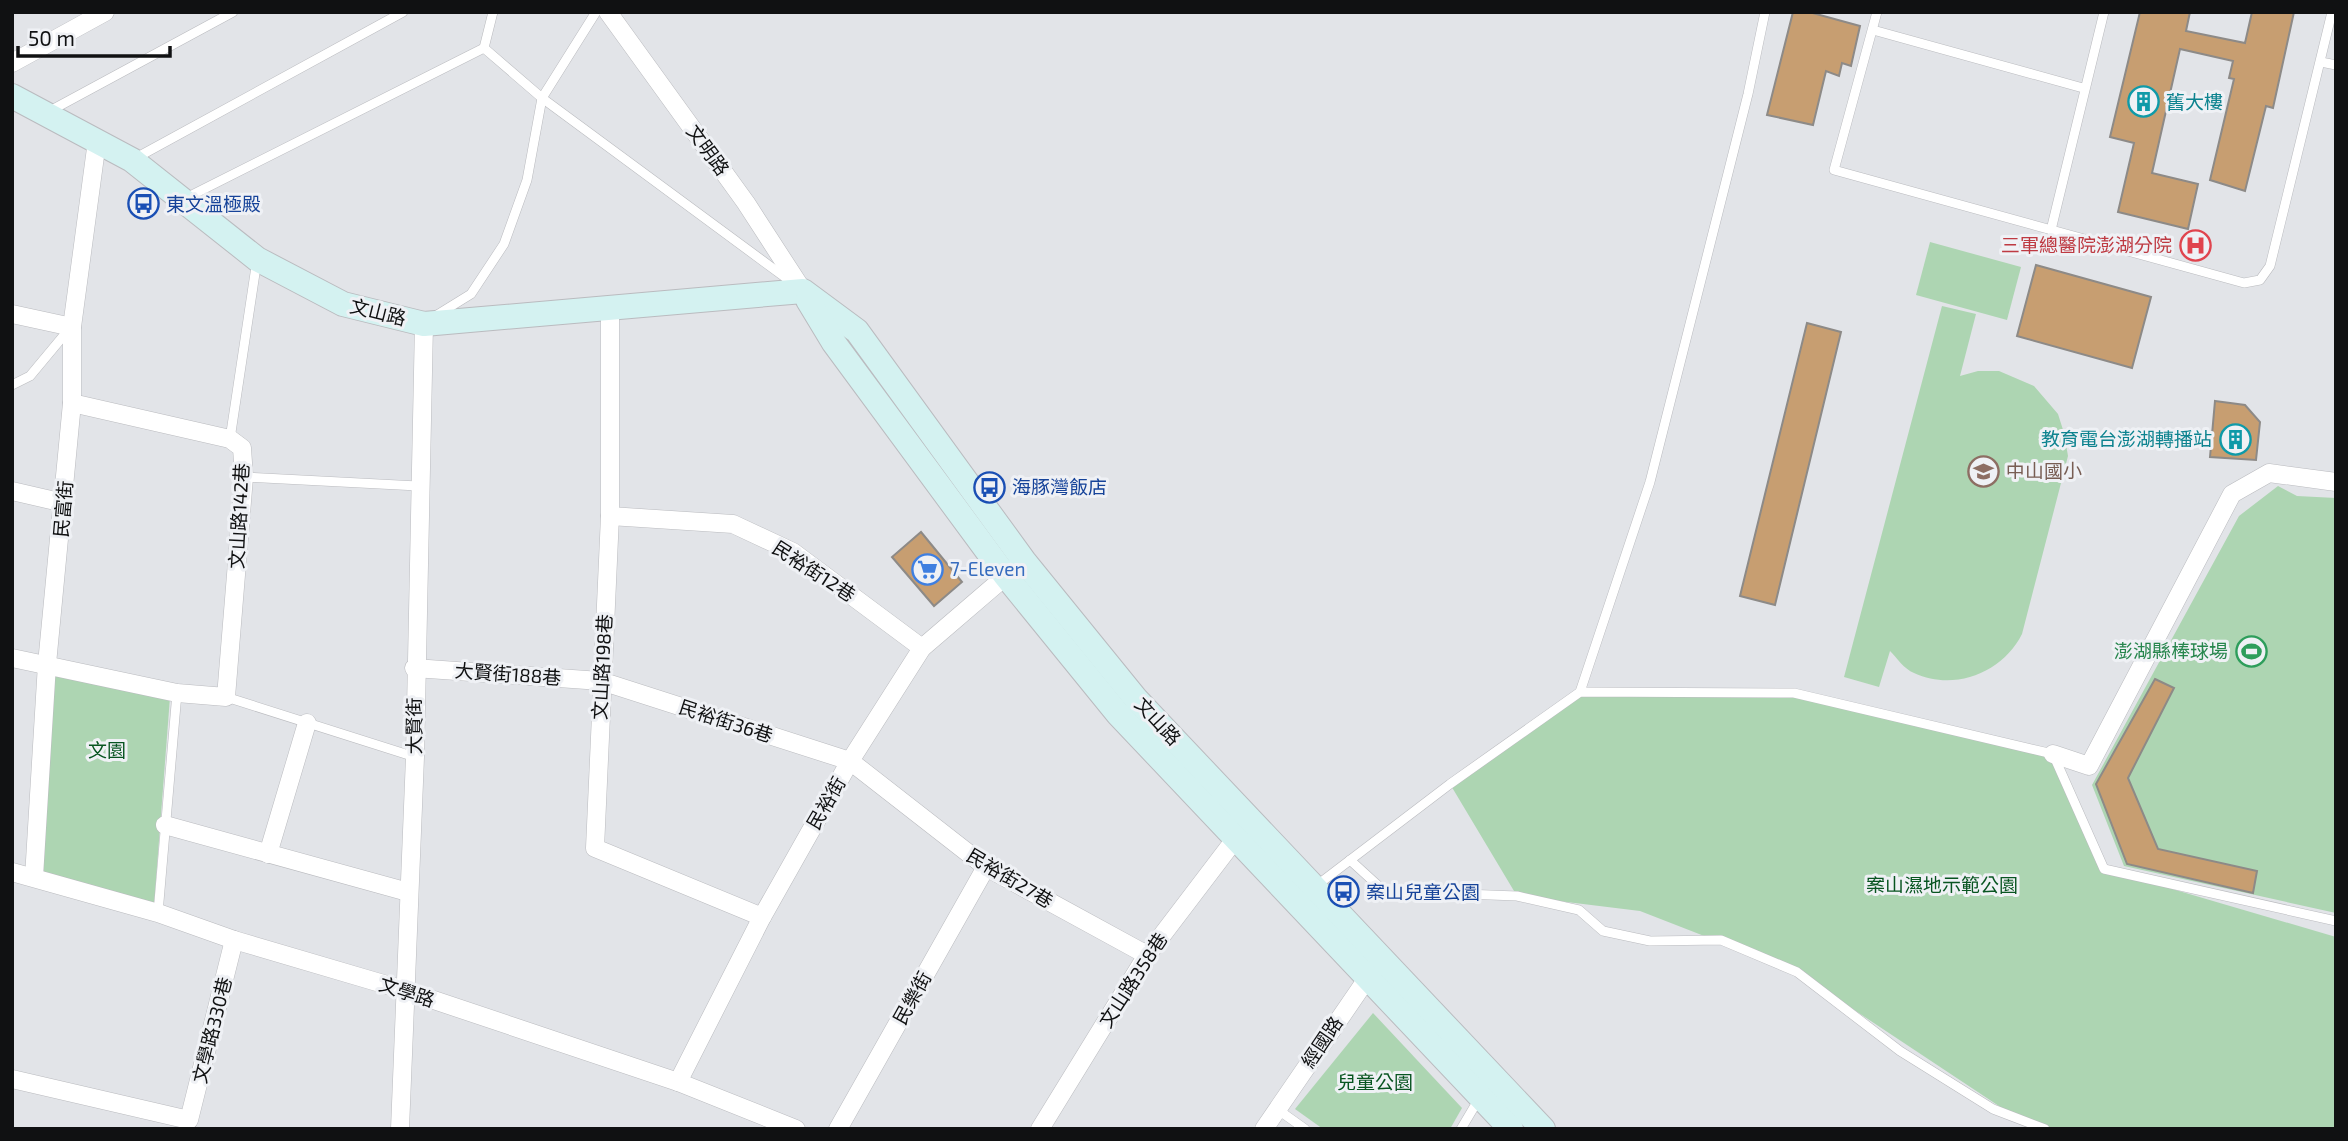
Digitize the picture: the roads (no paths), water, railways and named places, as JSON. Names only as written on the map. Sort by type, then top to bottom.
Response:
[{"type":"main road","name":"文山路","points":[[12,96],[132,160],[257,258],[343,304],[424,324],[803,290],[834,343],[1015,568],[1118,714],[1236,838],[1543,1129]]},
{"type":"main road","name":"文山路","points":[[1015,568],[1254,822],[1283,858],[1315,887],[1375,968],[1480,1096],[1511,1129]]},
{"type":"street","points":[[12,63],[104,12]]},
{"type":"street","name":"文明路","points":[[608,12],[746,203],[803,290]]},
{"type":"street","name":"民富街","points":[[34,877],[47,664],[72,403],[72,327],[97,141]]},
{"type":"street","name":"文山路198巷","points":[[610,306],[610,516],[595,848],[762,917]]},
{"type":"street","points":[[12,314],[72,327]]},
{"type":"street","name":"大賢街","points":[[400,1129],[415,757],[414,668],[424,324]]},
{"type":"street","points":[[72,403],[230,439]]},
{"type":"street","name":"文山路142巷","points":[[226,697],[244,477],[242,448],[230,439]]},
{"type":"street","points":[[2053,754],[2089,766],[2232,494],[2269,473],[2336,482]]},
{"type":"street","points":[[12,491],[64,503]]},
{"type":"street","name":"民裕街12巷","points":[[610,516],[733,524],[793,552],[922,648]]},
{"type":"street","name":"民裕街","points":[[678,1082],[762,917],[850,761],[922,648],[1015,568]]},
{"type":"street","points":[[12,658],[177,693],[226,697]]},
{"type":"street","name":"大賢街188巷","points":[[414,668],[601,681]]},
{"type":"street","name":"民裕街36巷","points":[[601,681],[850,761]]},
{"type":"street","points":[[268,853],[307,723]]},
{"type":"street","name":"民裕街27巷","points":[[850,761],[986,867],[1147,955]]},
{"type":"street","points":[[165,825],[408,892]]},
{"type":"street","name":"文山路358巷","points":[[1040,1129],[1147,955],[1236,838]]},
{"type":"street","name":"民樂街","points":[[838,1129],[986,867]]},
{"type":"street","name":"文學路","points":[[12,872],[158,913],[234,940],[404,990],[678,1082],[796,1129]]},
{"type":"street","name":"文學路330巷","points":[[188,1125],[234,940]]},
{"type":"street","name":"經國路","points":[[1264,1129],[1375,968]]},
{"type":"street","points":[[12,1079],[188,1125]]},
{"type":"lane","points":[[46,113],[233,12]]},
{"type":"lane","points":[[132,160],[403,12]]},
{"type":"lane","points":[[185,199],[484,48],[493,12]]},
{"type":"lane","points":[[424,324],[471,294],[503,244],[527,180],[542,98],[596,12]]},
{"type":"lane","points":[[1315,887],[1580,692],[1650,482],[1748,94],[1765,12]]},
{"type":"lane","points":[[1877,12],[1834,170],[2244,283],[2260,280],[2270,266],[2332,12]]},
{"type":"lane","points":[[2051,230],[2083,88],[2104,12]]},
{"type":"lane","points":[[1872,30],[2083,88]]},
{"type":"lane","points":[[484,48],[542,98],[803,290]]},
{"type":"lane","points":[[2320,62],[2336,65]]},
{"type":"lane","name":"文山路142巷","points":[[230,439],[257,258]]},
{"type":"lane","points":[[12,385],[30,376],[72,327]]},
{"type":"lane","points":[[244,477],[418,486]]},
{"type":"lane","points":[[1580,692],[1794,693],[2053,754],[2104,869],[2336,921]]},
{"type":"lane","points":[[158,913],[177,693]]},
{"type":"lane","points":[[226,697],[415,757]]},
{"type":"lane","points":[[1350,860],[1384,891],[1517,896],[1580,910],[1603,931],[1650,941],[1721,940],[1797,972],[1923,1065],[1993,1110],[2045,1129]]},
{"type":"lane","points":[[1461,1129],[1480,1096]]},
{"type":"lane","points":[[1277,1109],[1305,1129]]},
{"type":"place","name":"舊大樓","points":[[2143,102]]},
{"type":"place","name":"東文溫極殿","points":[[143,204]]},
{"type":"place","name":"三軍總醫院澎湖分院","points":[[2195,245]]},
{"type":"place","name":"教育電台澎湖轉播站","points":[[2235,439]]},
{"type":"place","name":"中山國小","points":[[1983,471]]},
{"type":"place","name":"海豚灣飯店","points":[[989,487]]},
{"type":"place","name":"7-Eleven","points":[[927,569]]},
{"type":"place","name":"澎湖縣棒球場","points":[[2251,651]]},
{"type":"place","name":"案山兒童公園","points":[[1343,892]]},
{"type":"park label","name":"文園","points":[[107,750]]},
{"type":"park label","name":"案山濕地示範公園","points":[[1942,885]]},
{"type":"park label","name":"兒童公園","points":[[1375,1082]]}]
